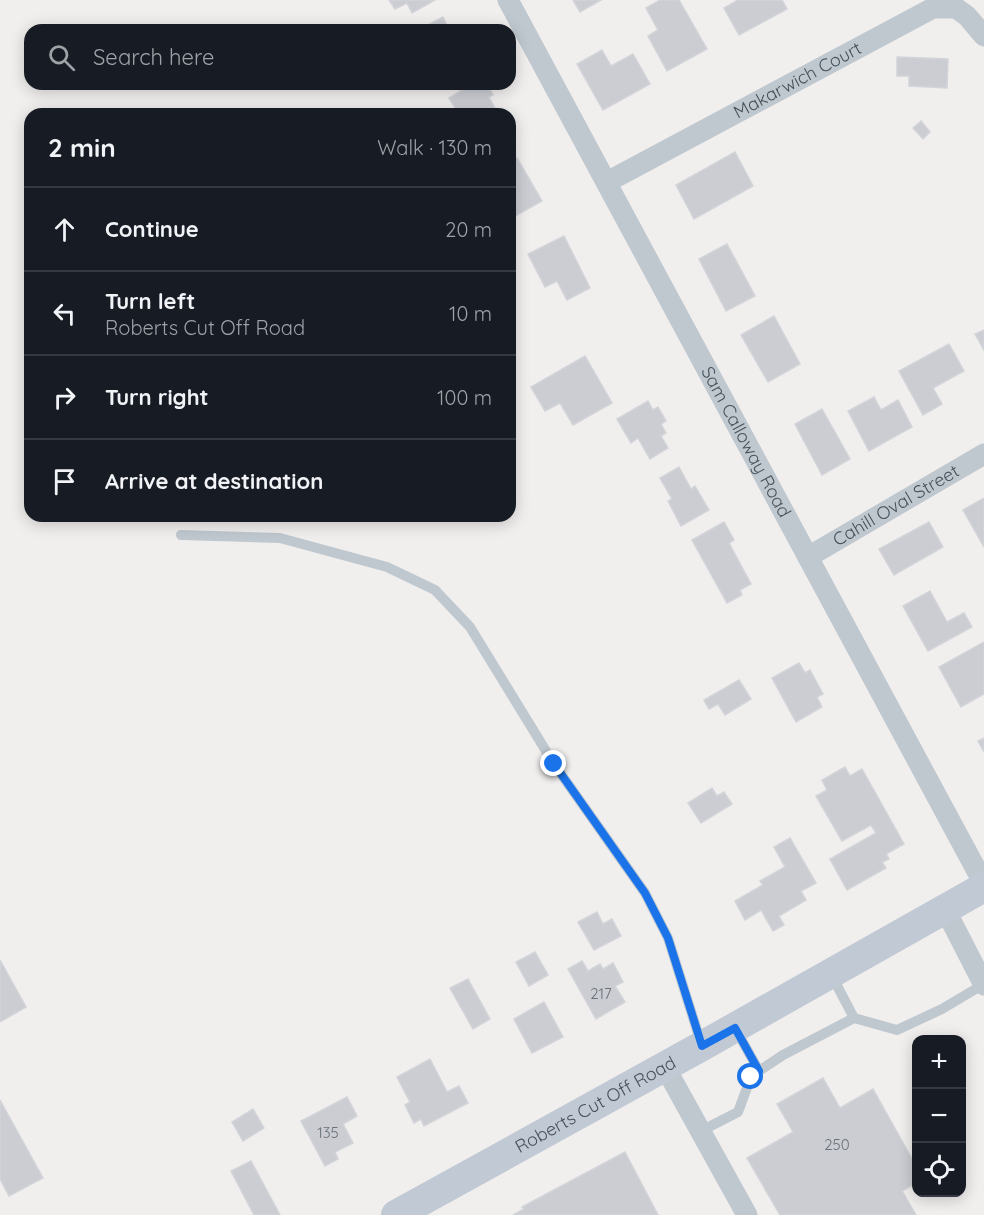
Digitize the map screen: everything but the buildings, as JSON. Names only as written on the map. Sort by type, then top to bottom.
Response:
[{"type":"street","name":"Sam Calloway Road","points":[[508,0],[984,886]]},
{"type":"street","name":"Makarwich Court","points":[[607,182],[933,8],[956,8],[967,16],[984,36]]},
{"type":"street","name":"Cahill Oval Street","points":[[808,557],[984,454]]},
{"type":"street","name":"Roberts Cut Off Road","points":[[396,1215],[735,1028],[984,886]]},
{"type":"street","points":[[945,909],[984,985]]},
{"type":"street","points":[[665,1067],[747,1215]]},
{"type":"lane","points":[[181,535],[279,537],[387,567],[435,590],[470,627],[554,764],[645,893],[668,938],[702,1046]]},
{"type":"lane","points":[[831,974],[854,1018]]},
{"type":"lane","points":[[700,1131],[738,1112],[751,1077],[759,1071],[783,1055],[854,1018],[897,1030],[942,1010],[984,985]]},
{"type":"lane","points":[[735,1028],[759,1071]]},
{"type":"route","points":[[554,764],[645,893],[668,938],[702,1046],[735,1028],[759,1071],[751,1077]]}]
